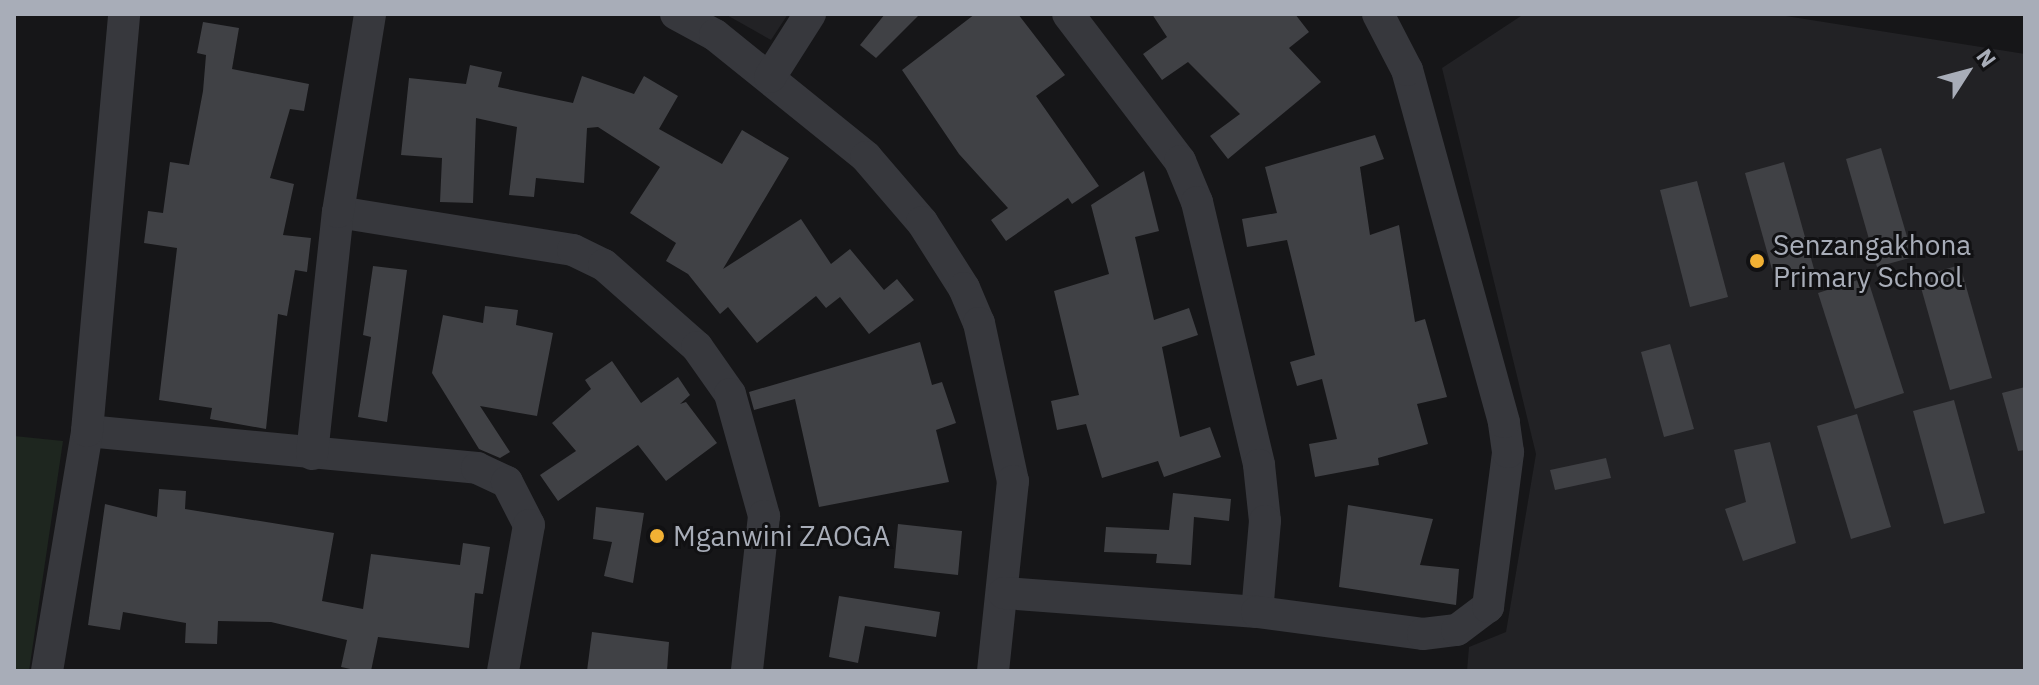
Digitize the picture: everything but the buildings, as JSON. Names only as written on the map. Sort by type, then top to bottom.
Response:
[{"type":"street","points":[[54,671],[46,671],[87,431],[124,14]]},
{"type":"street","points":[[312,454],[338,212],[370,14]]},
{"type":"street","points":[[676,14],[770,77],[866,157],[922,222],[964,288],[1009,447],[1013,517],[993,671]]},
{"type":"street","points":[[770,77],[810,14]]},
{"type":"street","points":[[1068,14],[1180,161],[1197,202],[1261,476],[1265,521],[1257,612]]},
{"type":"street","points":[[1004,593],[1257,612],[1441,633],[1473,622],[1495,590],[1508,452],[1504,422],[1407,70],[1378,14]]},
{"type":"street","points":[[338,212],[573,250],[604,265],[697,347],[730,394],[764,516],[747,671]]},
{"type":"street","points":[[87,431],[477,468],[519,495],[529,544],[503,671]]},
{"type":"shaded area","points":[[725,14],[788,14],[771,40]]},
{"type":"shaded area","name":"Senzangakhona Primary School","points":[[1524,14],[1773,14],[2025,54],[2025,671],[1467,671],[1469,647],[1506,632],[1536,454],[1442,68]]},
{"type":"shaded area","points":[[14,436],[63,441],[29,671],[14,671]]},
{"type":"place","name":"Senzangakhona Primary School","points":[[1757,261]]},
{"type":"place","name":"Mganwini ZAOGA","points":[[657,536]]}]
